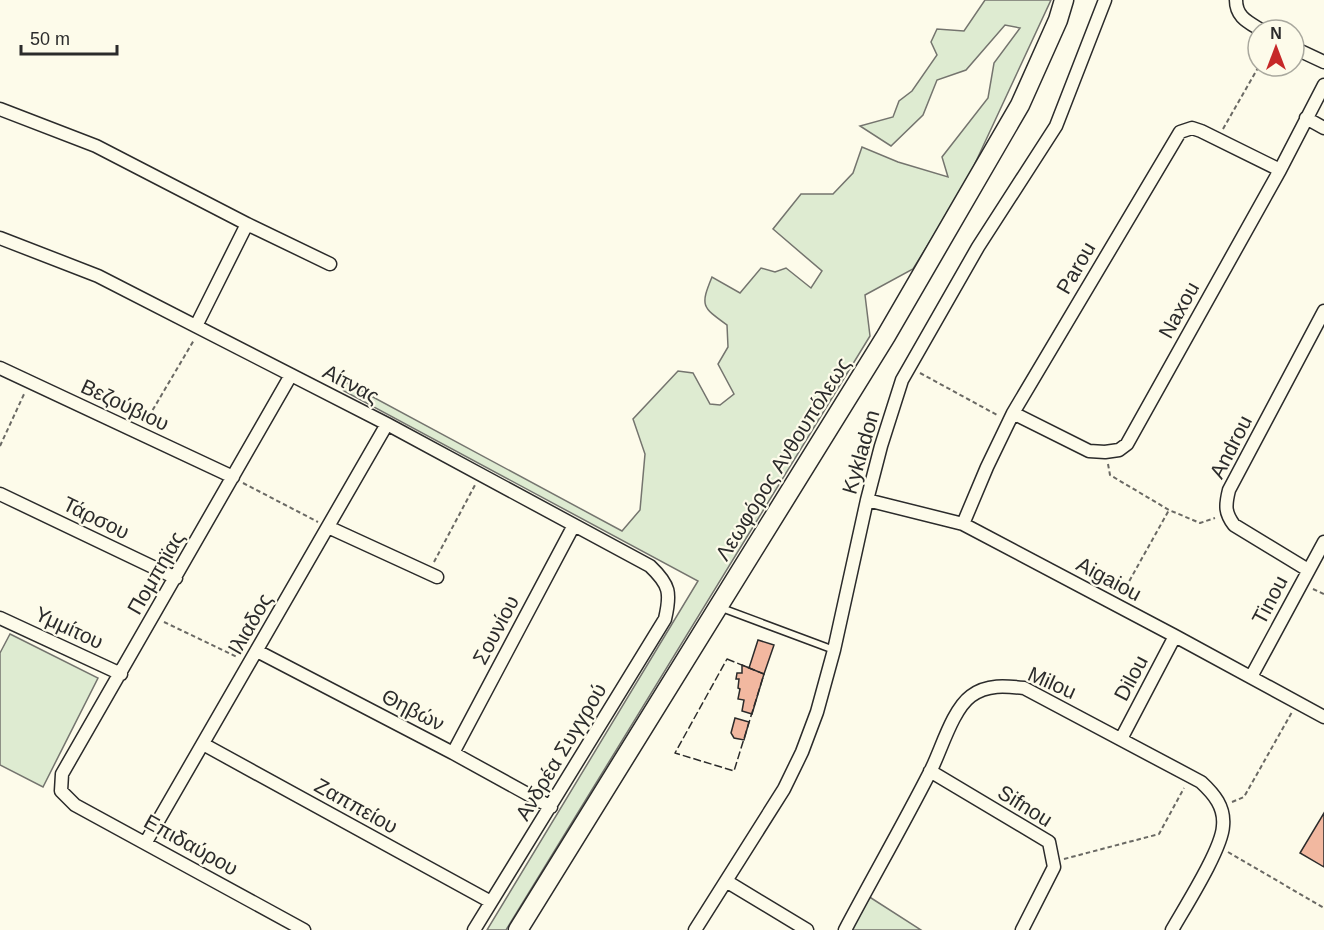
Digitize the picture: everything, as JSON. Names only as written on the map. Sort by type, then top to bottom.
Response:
[{"type":"main road","name":"Λεωφόρος Ανθουπόλεως","points":[[518,930],[886,336],[1020,105],[1058,20],[1064,0]]},
{"type":"street","name":"Kykladon","points":[[695,930],[784,789],[802,752],[817,712],[834,650],[867,500],[902,380],[978,246],[1056,126],[1105,0]]},
{"type":"street","points":[[1236,0],[1236,8],[1246,21]]},
{"type":"street","points":[[1306,54],[1324,62]]},
{"type":"street","name":"Naxou","points":[[1105,452],[1119,450],[1127,444],[1280,170],[1324,85]]},
{"type":"street","points":[[0,109],[96,146],[330,264]]},
{"type":"street","points":[[1306,118],[1324,128]]},
{"type":"street","name":"Parou","points":[[963,525],[1011,418],[1180,132],[1192,128],[1280,170]]},
{"type":"street","points":[[199,327],[247,224]]},
{"type":"street","name":"Αίτνας","points":[[0,238],[98,276],[387,424],[650,566],[661,576],[669,589]]},
{"type":"street","name":"Androu","points":[[1226,514],[1229,490],[1324,311]]},
{"type":"street","name":"Βεζούβιου","points":[[0,368],[233,477]]},
{"type":"street","name":"Πομπηϊας","points":[[61,791],[62,774],[291,375]]},
{"type":"street","points":[[1011,418],[1089,451],[1105,452]]},
{"type":"street","name":"Ιλιαδος","points":[[146,842],[387,424]]},
{"type":"street","name":"Τάρσου","points":[[0,494],[176,578]]},
{"type":"street","name":"Aigaiou","points":[[867,500],[963,525],[1116,604],[1324,717]]},
{"type":"street","points":[[1226,514],[1234,525],[1308,570]]},
{"type":"street","name":"Σουνίου","points":[[453,753],[574,525]]},
{"type":"street","points":[[328,527],[432,575]]},
{"type":"street","name":"Tinou","points":[[1251,677],[1324,542]]},
{"type":"street","name":"Ανδρέα Συγγρού","points":[[474,930],[664,619],[669,604],[669,589]]},
{"type":"street","name":"Υμμίτου","points":[[1,621],[121,674]]},
{"type":"street","name":"Dilou","points":[[1121,739],[1175,636]]},
{"type":"street","name":"Θηβών","points":[[257,651],[453,753],[550,807]]},
{"type":"street","name":"Milou","points":[[845,930],[930,771],[958,713],[970,697],[983,690],[1002,686],[1024,688],[1201,782],[1213,793],[1221,807]]},
{"type":"street","name":"Ζαππείου","points":[[203,744],[491,902]]},
{"type":"street","name":"Sifnou","points":[[930,771],[1049,842],[1054,867],[1022,930]]},
{"type":"street","name":"Επιδαύρου","points":[[61,791],[75,805],[304,930]]},
{"type":"street","points":[[1172,930],[1218,846],[1223,826],[1221,807]]},
{"type":"street","points":[[726,881],[807,930]]},
{"type":"lane","points":[[718,607],[834,650]]},
{"type":"path","points":[[1218,139],[1252,78]]},
{"type":"path","points":[[139,433],[199,327]]},
{"type":"path","points":[[909,367],[1011,418]]},
{"type":"path","points":[[0,446],[29,382]]},
{"type":"path","points":[[1105,452],[1110,475],[1169,510],[1200,523],[1226,514]]},
{"type":"path","points":[[432,575],[480,475]]},
{"type":"path","points":[[233,477],[328,527]]},
{"type":"path","points":[[1116,604],[1169,510]]},
{"type":"path","points":[[153,617],[249,663]]},
{"type":"path","points":[[1221,807],[1244,797],[1297,702]]},
{"type":"path","points":[[1053,862],[1159,834],[1190,776]]},
{"type":"path","points":[[1218,846],[1324,908]]},
{"type":"green space","points":[[985,0],[1051,0],[965,185],[913,269],[865,295],[870,336],[506,930],[487,930],[698,581],[344,391],[332,375],[622,531],[640,510],[645,454],[633,419],[678,371],[693,373],[710,404],[720,405],[734,394],[718,364],[728,347],[727,325],[708,310],[705,300],[712,277],[740,293],[761,268],[775,272],[786,268],[811,288],[822,271],[773,229],[801,194],[833,194],[853,173],[862,147],[898,162],[948,177],[942,157],[988,98],[994,63],[1020,28],[1005,25],[966,70],[937,80],[923,115],[891,146],[860,126],[893,117],[899,101],[912,91],[937,55],[931,42],[937,29],[964,31]]},
{"type":"green space","points":[[10,634],[98,678],[43,787],[0,765],[0,653]]},
{"type":"green space","points":[[868,896],[921,930],[850,930]]},
{"type":"building","points":[[758,640],[774,645],[764,674],[749,668]]},
{"type":"building","points":[[742,665],[764,674],[752,714],[742,711],[744,700],[738,699],[739,679],[736,679],[737,673],[742,673]]},
{"type":"building","points":[[735,718],[749,722],[744,740],[734,738],[731,733]]},
{"type":"building","points":[[1324,813],[1324,867],[1300,853]]},
{"type":"fence","points":[[727,659],[764,674],[734,771],[675,753],[727,659]]}]
